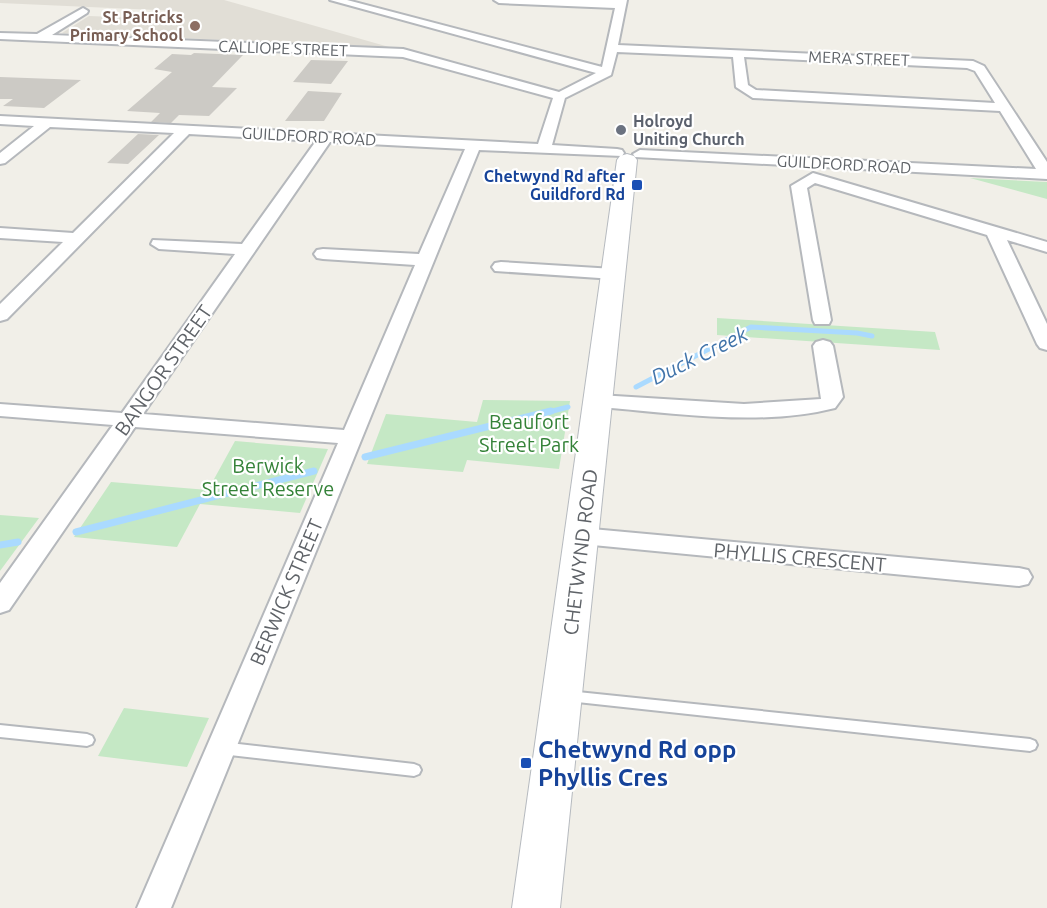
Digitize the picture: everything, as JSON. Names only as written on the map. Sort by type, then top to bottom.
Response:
[{"type":"street","points":[[335,0],[608,72]]},
{"type":"street","points":[[499,0],[621,2],[608,72]]},
{"type":"street","points":[[40,37],[83,11]]},
{"type":"street","name":"CALLIOPE STREET","points":[[0,36],[403,53],[561,96]]},
{"type":"street","name":"MERA STREET","points":[[612,48],[969,64],[980,69],[1047,174]]},
{"type":"street","points":[[738,53],[742,87],[753,94],[1003,107]]},
{"type":"street","points":[[544,148],[555,106],[561,96],[608,72]]},
{"type":"street","name":"GUILDFORD ROAD","points":[[0,120],[544,148],[628,156],[1047,174]]},
{"type":"street","points":[[0,160],[46,123]]},
{"type":"street","points":[[0,315],[185,130]]},
{"type":"street","name":"BANGOR STREET","points":[[0,603],[326,137]]},
{"type":"street","name":"BERWICK STREET","points":[[154,908],[474,145]]},
{"type":"street","name":"CHETWYND ROAD","points":[[536,908],[628,156]]},
{"type":"street","points":[[822,320],[799,186],[813,178],[1047,247]]},
{"type":"street","points":[[995,232],[1047,344]]},
{"type":"street","points":[[0,233],[78,238]]},
{"type":"street","points":[[159,244],[248,250]]},
{"type":"street","points":[[322,254],[425,260]]},
{"type":"street","points":[[501,267],[614,274]]},
{"type":"street","points":[[599,401],[747,409],[812,407],[828,404],[833,397],[823,346]]},
{"type":"street","points":[[0,410],[350,437]]},
{"type":"street","name":"PHYLLIS CRESCENT","points":[[581,537],[1019,577]]},
{"type":"lane","points":[[562,695],[1030,744]]},
{"type":"lane","points":[[0,730],[87,740]]},
{"type":"lane","points":[[220,748],[414,770]]},
{"type":"shaded area","name":"St Patricks Primary School","points":[[0,0],[224,0],[389,47],[62,33],[89,16],[168,19],[178,11],[0,3]]},
{"type":"green space","points":[[970,178],[1047,182],[1047,199]]},
{"type":"green space","points":[[717,318],[935,332],[940,350],[717,335]]},
{"type":"green space","name":"Beaufort Street Park","points":[[483,400],[570,401],[559,469],[467,460],[463,472],[367,464],[386,414],[477,422]]},
{"type":"green space","name":"Berwick Street Reserve","points":[[235,441],[328,449],[300,513],[200,504],[177,547],[74,537],[111,482],[208,490]]},
{"type":"green space","points":[[0,515],[39,518],[0,571]]},
{"type":"green space","points":[[124,708],[209,718],[187,767],[98,756]]},
{"type":"building","points":[[194,53],[243,55],[212,87],[237,88],[209,116],[179,115],[171,123],[151,122],[160,113],[127,111],[172,72],[154,69],[172,54],[191,55]]},
{"type":"building","points":[[311,60],[348,61],[331,84],[293,82]]},
{"type":"building","points":[[0,77],[81,80],[44,108],[3,106],[13,99],[0,99]]},
{"type":"building","points":[[308,91],[342,93],[324,121],[285,121]]},
{"type":"building","points":[[138,134],[159,135],[128,164],[107,163]]},
{"type":"waterway","name":"Duck Creek","points":[[636,387],[751,327],[857,333],[872,336]]},
{"type":"waterway","name":"Duck Creek","points":[[545,413],[568,407]]},
{"type":"waterway","name":"Duck Creek","points":[[365,457],[551,411]]},
{"type":"waterway","name":"Duck Creek","points":[[76,532],[314,471]]},
{"type":"waterway","name":"Duck Creek","points":[[0,545],[18,542]]},
{"type":"place","name":"St Patricks Primary School","points":[[195,26]]},
{"type":"place","name":"Holroyd Uniting Church","points":[[621,130]]},
{"type":"place","name":"Chetwynd Rd after Guildford Rd","points":[[637,185]]},
{"type":"place","name":"Chetwynd Rd opp Phyllis Cres","points":[[526,763]]}]
